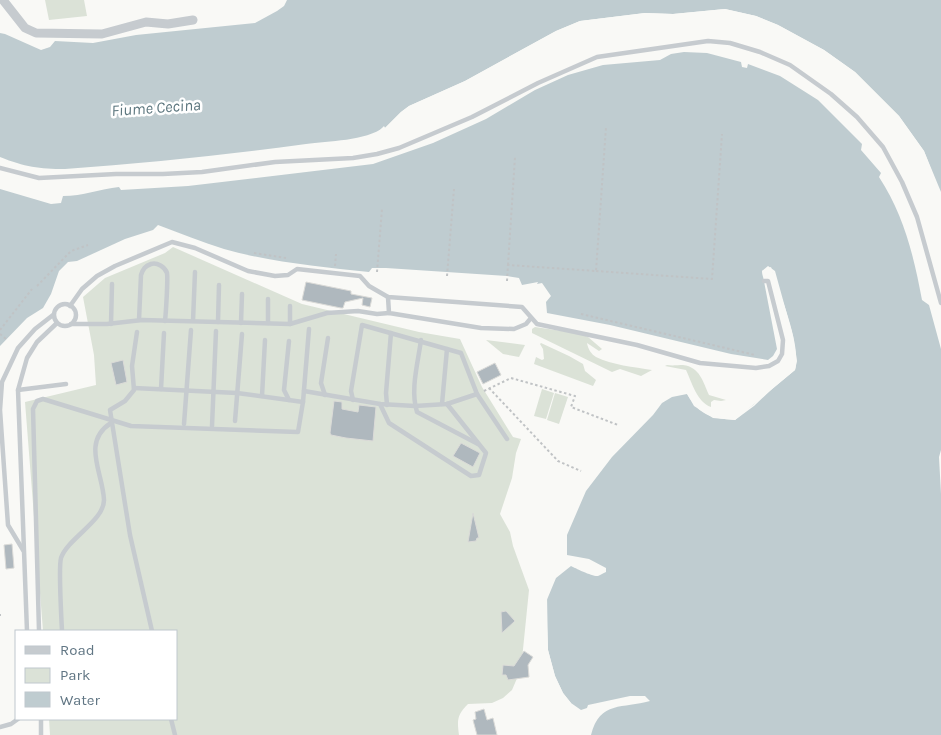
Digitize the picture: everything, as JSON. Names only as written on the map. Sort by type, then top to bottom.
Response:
[{"type":"street","points":[[3,0],[25,28],[36,33],[102,34],[146,22],[168,24],[193,20]]},
{"type":"lane","points":[[0,168],[39,178],[116,174],[163,174],[210,171],[275,162],[353,158],[377,154],[399,148],[472,117],[538,82],[597,57],[708,41],[730,43],[760,52],[790,65],[831,94],[857,117],[883,147],[902,182],[917,217],[941,303]]},
{"type":"lane","points":[[70,306],[82,289],[97,276],[115,266],[172,242],[195,248],[248,271],[275,276],[288,275],[296,269],[360,276],[369,286],[388,297],[522,307],[537,324],[637,345],[700,364],[756,368],[778,362],[782,354],[783,340],[768,280],[764,281]]},
{"type":"lane","points":[[139,320],[143,268],[149,264],[156,263],[167,273],[165,321]]},
{"type":"lane","points":[[193,321],[195,272]]},
{"type":"lane","points":[[112,284],[112,324]]},
{"type":"lane","points":[[218,322],[219,285]]},
{"type":"lane","points":[[241,323],[242,294]]},
{"type":"lane","points":[[388,297],[389,313]]},
{"type":"lane","points":[[268,299],[268,323]]},
{"type":"lane","points":[[57,323],[54,311],[59,306],[67,304],[76,315],[71,324]]},
{"type":"lane","points":[[290,306],[290,324]]},
{"type":"lane","points":[[57,323],[66,326],[71,324],[112,324],[139,320],[290,324],[327,313],[358,311],[376,314],[389,313],[481,328],[514,329],[526,324],[531,318]]},
{"type":"lane","points":[[24,551],[8,525],[0,410],[2,382],[18,348],[35,329],[54,315]]},
{"type":"lane","points":[[27,630],[18,390],[27,358],[37,342],[57,323]]},
{"type":"lane","points":[[353,400],[351,391],[362,325],[421,340],[461,353],[477,394],[507,440]]},
{"type":"lane","points":[[38,630],[33,409],[37,401],[43,399],[111,422],[131,426],[298,432],[303,402],[309,329]]},
{"type":"lane","points":[[184,424],[191,330]]},
{"type":"lane","points":[[137,332],[132,366],[134,390],[125,401],[110,410],[130,535],[152,630]]},
{"type":"lane","points":[[212,426],[216,332]]},
{"type":"lane","points":[[161,389],[164,333]]},
{"type":"lane","points":[[387,405],[386,392],[391,333]]},
{"type":"lane","points":[[235,421],[242,334]]},
{"type":"lane","points":[[325,395],[321,384],[328,338]]},
{"type":"lane","points":[[262,396],[265,340]]},
{"type":"lane","points":[[421,340],[415,387],[415,406],[417,412],[481,446]]},
{"type":"lane","points":[[289,341],[284,390],[289,400]]},
{"type":"lane","points":[[380,404],[389,423],[472,476],[479,475],[486,453],[445,404],[447,349]]},
{"type":"lane","points":[[18,390],[66,384]]},
{"type":"lane","points":[[134,388],[237,393],[303,402]]},
{"type":"lane","points":[[304,391],[387,405],[415,406],[445,404],[477,394]]},
{"type":"lane","points":[[62,630],[61,558],[73,540],[97,517],[104,502],[95,459],[97,437],[111,422]]},
{"type":"lane","points":[[0,727],[11,724],[17,720]]},
{"type":"lane","points":[[41,720],[41,735]]},
{"type":"lane","points":[[171,720],[175,735]]},
{"type":"path","points":[[596,271],[606,127]]},
{"type":"path","points":[[508,266],[712,279],[722,134]]},
{"type":"path","points":[[507,281],[514,156]]},
{"type":"path","points":[[447,276],[454,190]]},
{"type":"path","points":[[377,272],[382,209]]},
{"type":"path","points":[[37,286],[72,251],[88,245]]},
{"type":"path","points":[[254,253],[285,259]]},
{"type":"path","points":[[335,266],[336,254]]},
{"type":"path","points":[[59,264],[63,267]]},
{"type":"path","points":[[0,330],[32,289]]},
{"type":"path","points":[[581,314],[732,348],[755,355]]},
{"type":"path","points":[[610,325],[611,321]]},
{"type":"path","points":[[0,334],[6,339]]},
{"type":"path","points":[[731,354],[732,348]]},
{"type":"path","points":[[477,394],[511,378],[575,396],[571,407],[618,425]]},
{"type":"path","points":[[489,388],[558,461],[581,471]]},
{"type":"green space","points":[[45,0],[84,0],[87,16],[49,20]]},
{"type":"green space","points":[[173,247],[302,304],[419,332],[460,339],[482,387],[513,437],[521,439],[516,453],[512,478],[500,514],[510,532],[513,546],[529,590],[521,669],[512,690],[503,698],[492,703],[468,704],[459,718],[459,735],[50,735],[49,720],[178,720],[178,630],[43,630],[25,402],[96,385],[94,355],[83,297],[105,278],[165,253]]},
{"type":"green space","points":[[535,327],[582,334],[602,349],[599,351],[587,343],[590,351],[596,357],[616,364],[652,370],[641,376],[620,369],[612,372],[532,333],[532,329]]},
{"type":"green space","points":[[486,340],[525,345],[519,357],[503,354]]},
{"type":"green space","points":[[541,343],[583,364],[585,371],[596,380],[593,386],[534,364],[536,357],[544,359]]},
{"type":"green space","points":[[665,366],[689,366],[703,380],[709,395],[726,400],[714,400],[711,402],[711,407],[706,405],[696,392],[686,370]]},
{"type":"green space","points":[[542,389],[554,393],[546,419],[534,416]]},
{"type":"green space","points":[[555,393],[568,397],[559,424],[547,420]]},
{"type":"water","name":"Fiume Cecina","points":[[287,0],[941,0],[941,192],[924,151],[899,116],[855,72],[824,50],[778,25],[756,16],[725,9],[673,14],[645,13],[580,21],[556,31],[465,81],[409,106],[385,128],[357,138],[216,155],[65,169],[32,167],[0,157],[0,33],[41,50],[50,47],[55,41],[93,43],[136,35],[255,23],[284,6]]},
{"type":"water","points":[[684,52],[707,53],[741,62],[742,67],[747,68],[748,64],[780,76],[818,100],[862,144],[861,150],[881,173],[879,177],[888,191],[901,221],[911,252],[922,300],[929,305],[941,349],[941,450],[939,457],[941,494],[941,735],[591,735],[600,716],[607,711],[650,701],[645,696],[630,696],[588,705],[587,708],[581,710],[571,703],[563,693],[555,676],[548,650],[546,602],[556,578],[571,566],[596,576],[606,572],[606,568],[589,559],[567,555],[567,535],[586,491],[612,457],[653,415],[662,403],[672,397],[687,394],[697,407],[707,414],[713,417],[735,420],[795,370],[796,359],[793,333],[771,267],[762,271],[777,349],[768,360],[731,354],[610,325],[547,313],[546,302],[551,296],[542,283],[537,284],[538,282],[522,285],[519,278],[507,276],[386,268],[372,268],[369,272],[295,264],[224,249],[158,225],[153,230],[125,239],[77,261],[68,262],[59,271],[51,294],[43,308],[27,318],[0,346],[0,189],[51,204],[61,203],[63,196],[119,187],[121,190],[188,186],[373,164],[433,143],[486,119],[535,90],[568,75],[603,65],[660,60],[671,54]]},
{"type":"pier","points":[[725,9],[756,16],[778,25],[824,50],[855,72],[899,116],[924,151],[941,195],[922,152],[897,117],[853,74],[823,52],[777,27],[725,11],[673,16],[645,15],[581,24],[557,33],[466,83],[410,108],[386,130],[380,133],[379,131],[384,126],[385,128],[409,106],[465,81],[556,31],[580,21],[645,13],[673,14]]},
{"type":"pier","points":[[768,266],[775,271],[793,336],[797,361],[795,370],[754,406],[735,420],[713,418],[694,406],[686,392],[689,393],[696,404],[713,416],[734,418],[753,405],[792,368],[795,360],[772,272],[768,269],[765,272],[765,278],[763,277],[762,271]]},
{"type":"pier","points":[[547,596],[548,650],[555,676],[563,693],[571,703],[570,705],[561,695],[553,677],[546,650],[544,602]]},
{"type":"building","points":[[306,282],[351,291],[351,294],[372,298],[370,307],[362,305],[363,298],[345,302],[343,308],[302,300]]},
{"type":"building","points":[[123,360],[127,382],[116,385],[111,363]]},
{"type":"building","points":[[495,363],[501,375],[483,384],[477,372]]},
{"type":"building","points":[[334,401],[342,402],[342,409],[358,412],[359,405],[376,407],[373,441],[331,435]]},
{"type":"building","points":[[461,443],[480,453],[473,467],[453,456]]},
{"type":"building","points":[[473,513],[479,538],[476,541],[468,542]]},
{"type":"building","points":[[12,544],[14,568],[6,569],[4,545]]},
{"type":"building","points":[[506,611],[515,621],[502,633],[501,612]]},
{"type":"building","points":[[524,651],[533,657],[528,665],[529,677],[508,680],[506,675],[502,675],[503,665],[514,666]]},
{"type":"building","points":[[484,709],[487,720],[493,718],[497,735],[477,735],[473,720],[476,719],[475,712]]}]
